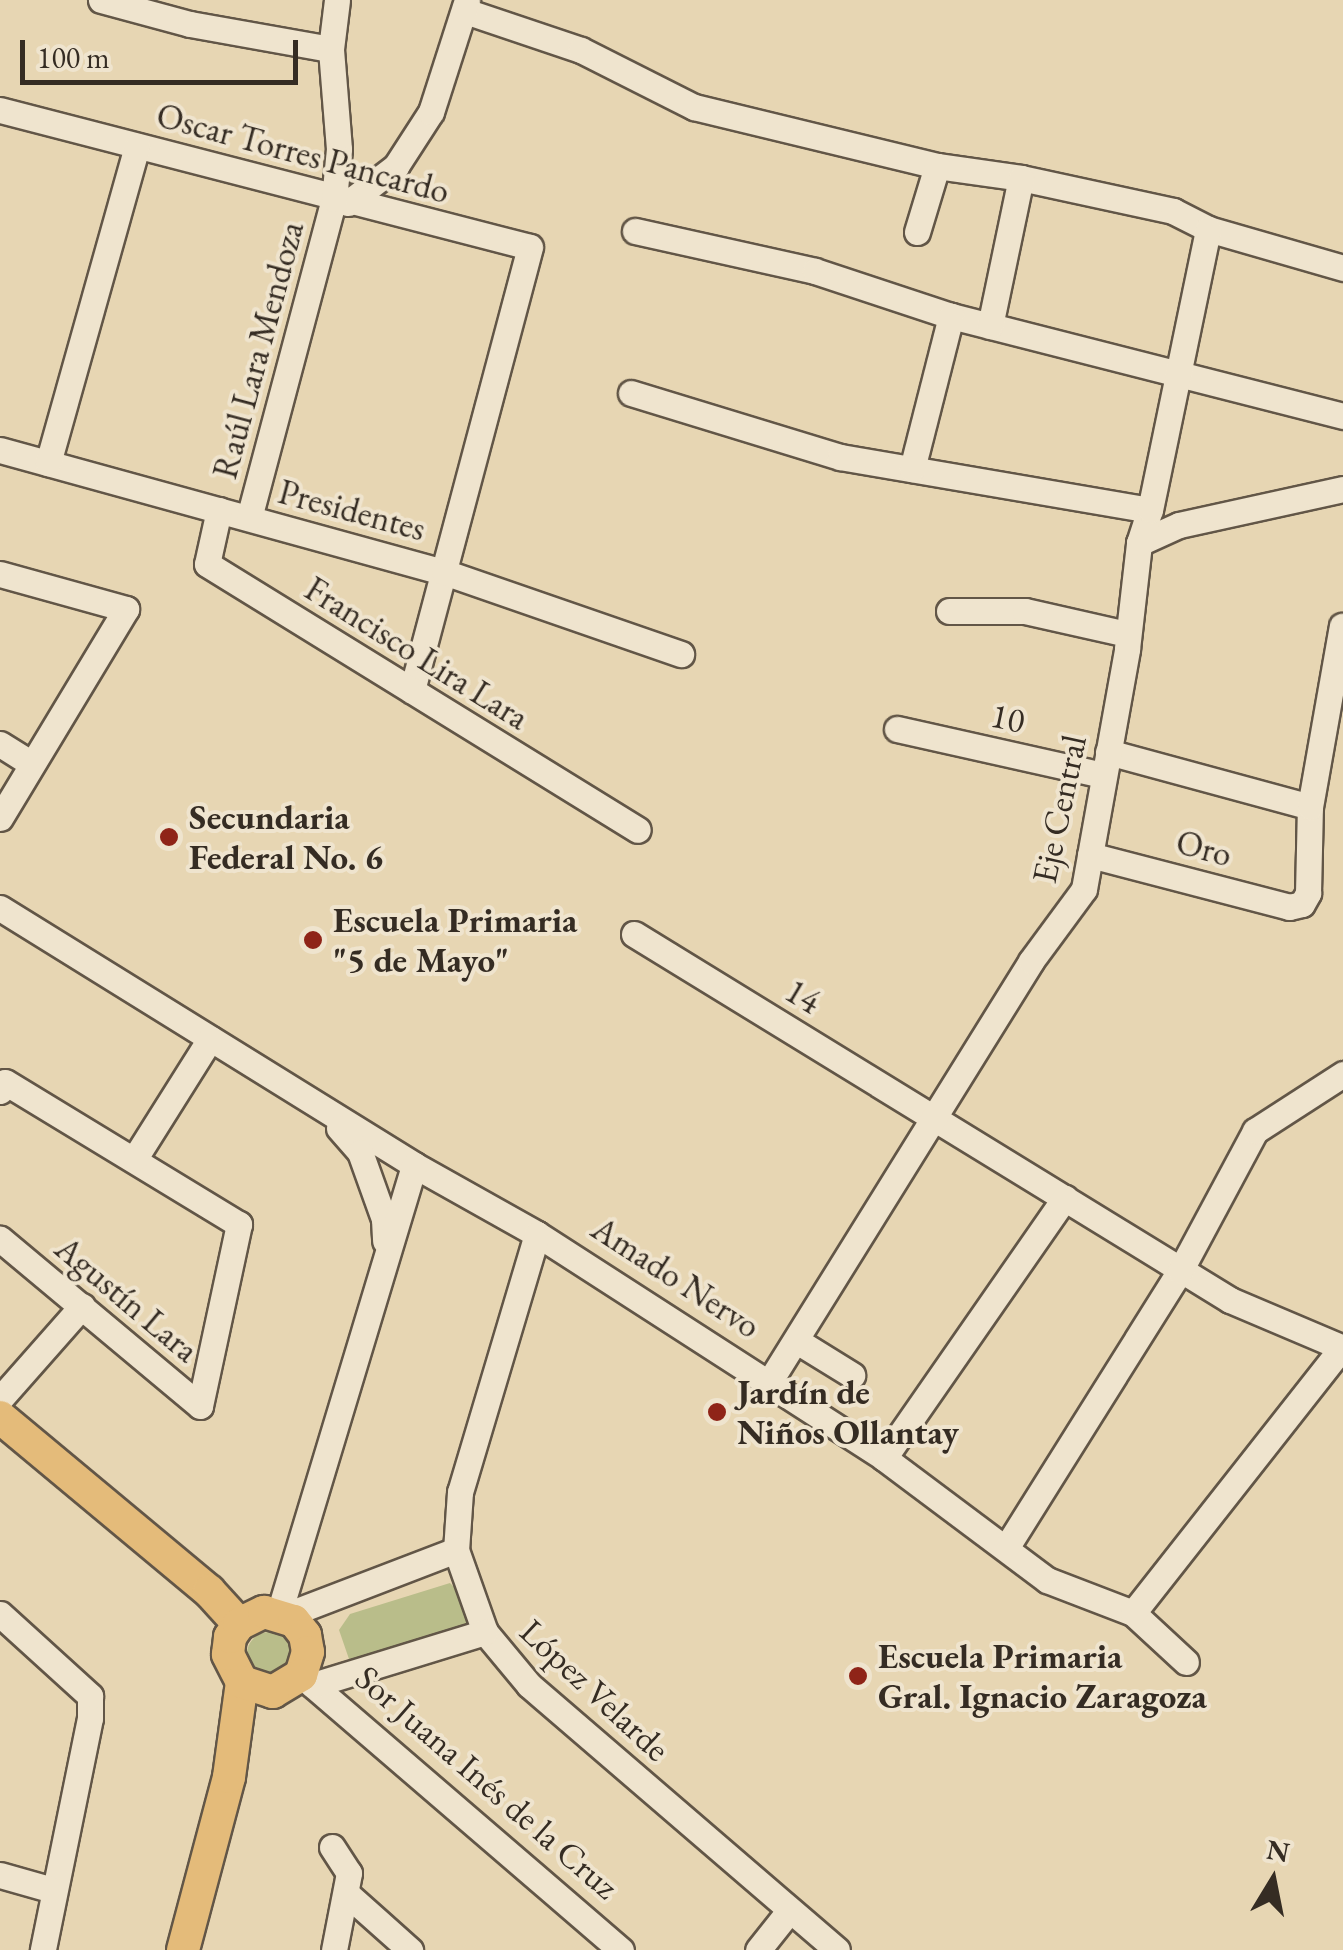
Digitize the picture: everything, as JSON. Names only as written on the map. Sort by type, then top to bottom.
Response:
[{"type":"main road","points":[[0,1417],[209,1591],[239,1624]]},
{"type":"main road","points":[[182,1950],[229,1777],[242,1682],[228,1654],[239,1624],[264,1612],[281,1614],[305,1635],[307,1680],[273,1692],[242,1682]]},
{"type":"street","points":[[101,0],[191,12],[331,49]]},
{"type":"street","name":"Raúl Lara Mendoza","points":[[249,518],[341,201],[331,49],[337,0]]},
{"type":"street","points":[[341,201],[396,166],[430,112],[466,5],[582,50],[694,108],[937,166],[1021,178],[1173,212],[1208,228],[1343,268]]},
{"type":"street","name":"Oscar Torres Pancardo","points":[[0,110],[530,247],[444,572]]},
{"type":"street","points":[[48,463],[137,146]]},
{"type":"street","points":[[917,232],[937,166]]},
{"type":"street","points":[[990,326],[1021,178]]},
{"type":"street","name":"Eje Central","points":[[768,1384],[1031,961],[1084,889],[1139,543],[1150,510],[1208,228]]},
{"type":"street","points":[[635,230],[815,271],[951,316],[1343,416]]},
{"type":"street","points":[[912,469],[951,316]]},
{"type":"street","points":[[631,393],[840,457],[1150,510]]},
{"type":"street","name":"Presidentes","points":[[0,450],[444,572],[681,654]]},
{"type":"street","points":[[1139,543],[1179,525],[1343,489]]},
{"type":"street","name":"Francisco Lira Lara","points":[[219,510],[207,564],[638,830]]},
{"type":"street","points":[[412,691],[444,572]]},
{"type":"street","points":[[0,574],[126,610],[0,818]]},
{"type":"street","points":[[948,611],[1025,611],[1127,634]]},
{"type":"street","points":[[1310,807],[1342,626]]},
{"type":"street","name":"10","points":[[897,729],[1106,763],[1310,807]]},
{"type":"street","points":[[0,744],[30,763]]},
{"type":"street","name":"Oro","points":[[1090,855],[1289,907],[1302,904],[1308,893],[1310,807]]},
{"type":"street","name":"Amado Nervo","points":[[0,908],[414,1165],[537,1234],[884,1458],[1047,1580],[1133,1614],[1186,1662]]},
{"type":"street","name":"14","points":[[634,934],[1180,1271],[1230,1300],[1343,1348]]},
{"type":"street","points":[[135,1158],[210,1039]]},
{"type":"street","points":[[1006,1548],[1180,1271],[1255,1131],[1343,1074]]},
{"type":"street","name":"Agustín Lara","points":[[0,1091],[5,1082],[239,1224],[200,1406],[0,1240]]},
{"type":"street","points":[[320,1106],[360,1152],[384,1218],[386,1257]]},
{"type":"street","points":[[281,1614],[414,1165]]},
{"type":"street","points":[[884,1458],[1065,1198]]},
{"type":"street","name":"López Velarde","points":[[537,1234],[460,1492],[456,1550],[485,1632],[529,1685],[836,1950]]},
{"type":"street","points":[[0,1399],[82,1306]]},
{"type":"street","points":[[796,1340],[852,1375]]},
{"type":"street","points":[[1133,1614],[1343,1348]]},
{"type":"street","points":[[281,1614],[456,1550]]},
{"type":"street","points":[[0,1614],[90,1696],[90,1718],[43,1950]]},
{"type":"street","points":[[307,1680],[485,1632]]},
{"type":"street","name":"Sor Juana Inés de la Cruz","points":[[307,1680],[622,1950]]},
{"type":"street","points":[[332,1846],[348,1874],[334,1950]]},
{"type":"street","points":[[0,1876],[54,1890]]},
{"type":"street","points":[[346,1893],[410,1950]]},
{"type":"street","points":[[758,1950],[788,1911]]},
{"type":"green space","points":[[450,1583],[460,1593],[470,1622],[467,1632],[350,1662],[339,1630],[350,1614]]},
{"type":"green space","points":[[269,1632],[285,1638],[291,1654],[285,1670],[269,1676],[253,1670],[247,1654],[253,1638]]},
{"type":"place","name":"Secundaria Federal No. 6","points":[[169,837]]},
{"type":"place","name":"Escuela Primaria \"5 de Mayo\"","points":[[313,940]]},
{"type":"place","name":"Jardín de Niños Ollantay","points":[[717,1412]]},
{"type":"place","name":"Escuela Primaria Gral. Ignacio Zaragoza","points":[[858,1676]]}]
